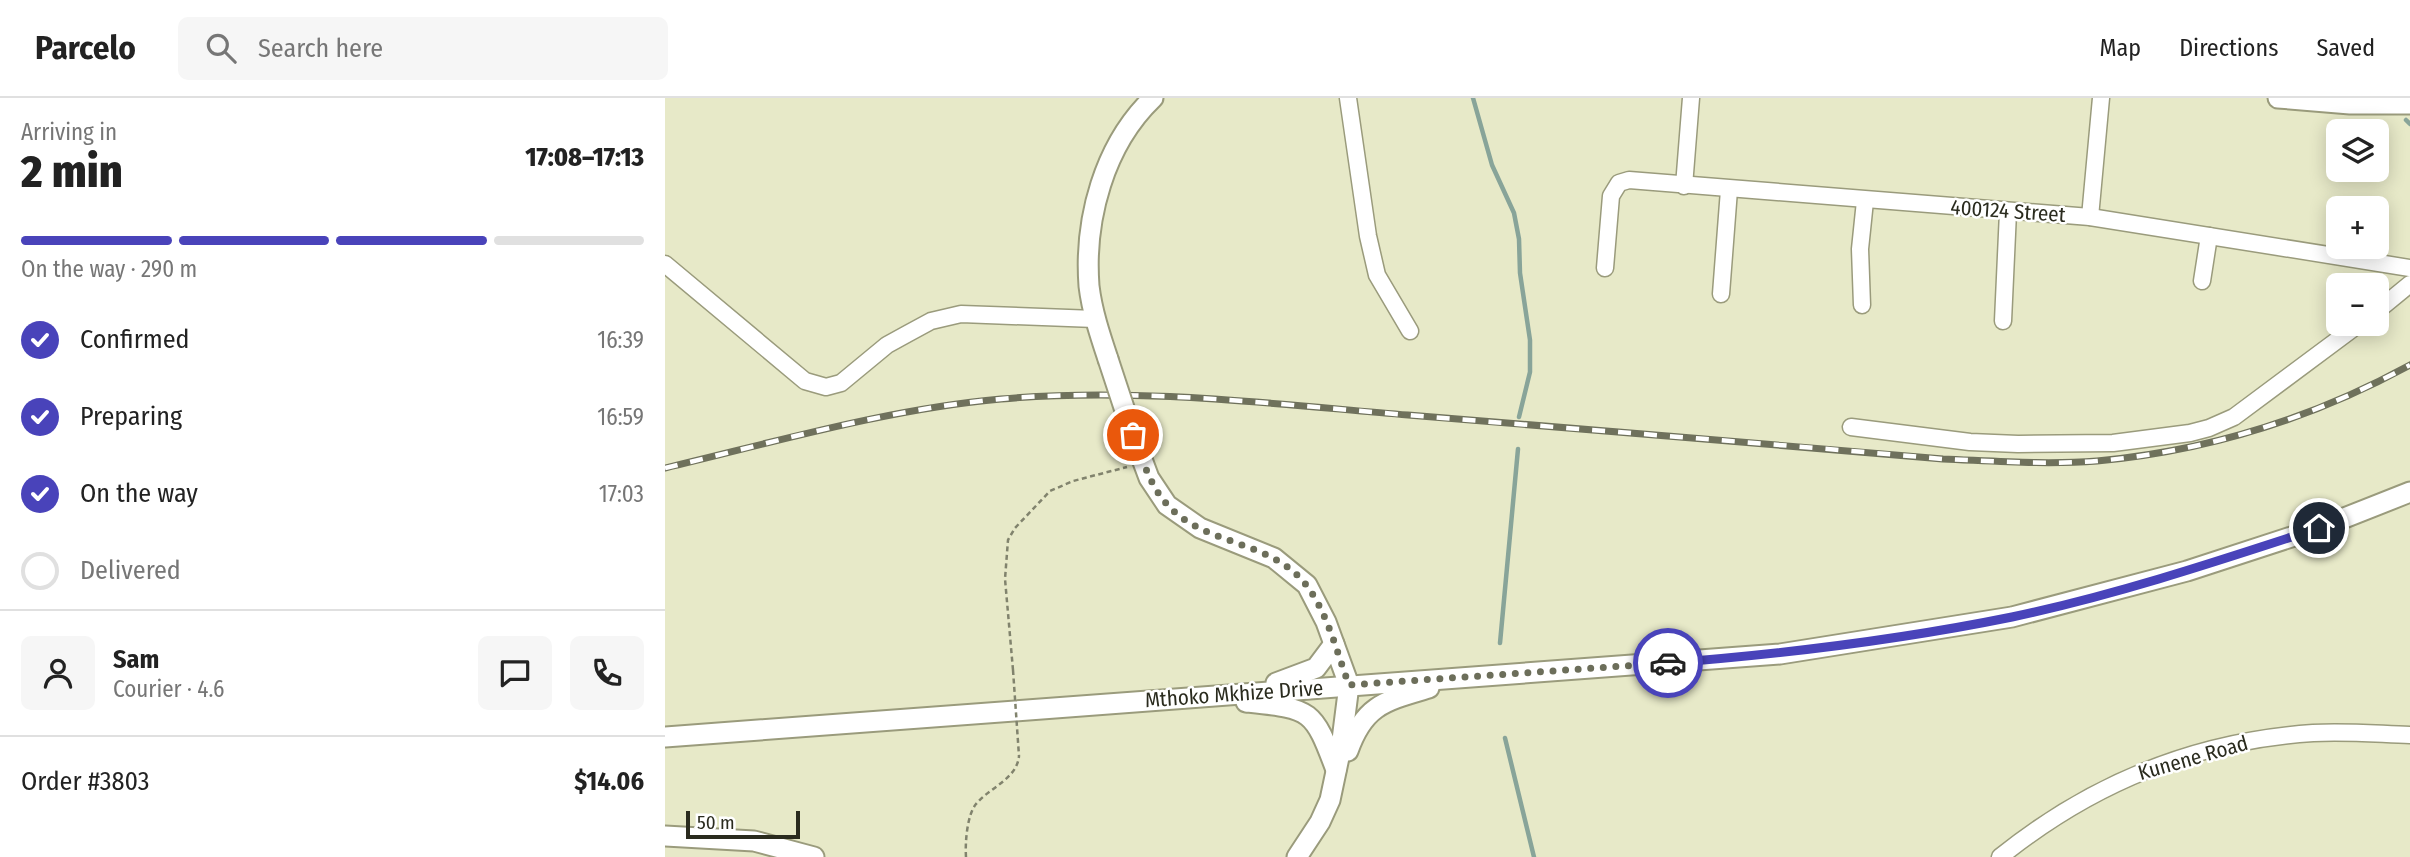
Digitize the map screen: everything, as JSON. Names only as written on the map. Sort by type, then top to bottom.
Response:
[{"type":"street","points":[[1153,98],[1131,124],[1116,149],[1098,193],[1088,251],[1089,287],[1095,319],[1133,435],[1155,490],[1179,515],[1200,528],[1274,558],[1302,580],[1317,603],[1349,685],[1330,800]]},
{"type":"street","points":[[1348,98],[1363,209],[1377,275],[1410,331]]},
{"type":"street","points":[[1684,186],[1691,98]]},
{"type":"street","points":[[2090,217],[2101,98]]},
{"type":"street","points":[[2277,98],[2350,104],[2410,104]]},
{"type":"street","name":"400124 Street","points":[[1605,268],[1611,196],[1615,187],[1624,181],[2090,217],[2410,268]]},
{"type":"street","points":[[1721,294],[1729,190]]},
{"type":"street","points":[[1862,305],[1860,249],[1865,201]]},
{"type":"street","points":[[2003,321],[2008,212]]},
{"type":"street","points":[[2202,281],[2209,236]]},
{"type":"street","points":[[665,264],[805,381],[816,386],[841,383],[887,345],[931,321],[961,314],[1095,319]]},
{"type":"street","points":[[2389,301],[2410,284]]},
{"type":"street","points":[[1851,427],[1960,441],[2018,444],[2113,443],[2190,433],[2234,417],[2343,336]]},
{"type":"street","name":"Mthoko Mkhize Drive","points":[[665,737],[1780,654],[2012,617],[2187,570],[2319,528],[2410,492]]},
{"type":"street","points":[[1249,692],[1316,668],[1334,644]]},
{"type":"street","points":[[1297,857],[1320,822],[1355,733],[1371,710],[1394,698],[1460,678]]},
{"type":"street","points":[[1196,696],[1286,706],[1308,713],[1322,733],[1336,771]]},
{"type":"street","name":"Kunene Road","points":[[2000,857],[2065,808],[2156,765],[2208,749],[2315,733],[2410,735]]},
{"type":"street","points":[[665,836],[754,841],[814,857]]},
{"type":"path","points":[[966,857],[972,809],[1007,779],[1019,757],[1005,579],[1008,540],[1015,528],[1050,491],[1144,462]]},
{"type":"waterway","points":[[1473,98],[1492,165],[1514,213],[1519,239],[1520,273],[1530,340],[1530,372],[1519,417]]},
{"type":"waterway","points":[[2406,120],[2410,124]]},
{"type":"waterway","points":[[1500,643],[1518,449]]},
{"type":"waterway","points":[[1505,738],[1534,857]]},
{"type":"railway","points":[[665,468],[916,410],[1001,399],[1103,395],[1205,398],[1943,459],[2097,461],[2179,449],[2259,429],[2336,401],[2410,365]]},
{"type":"way so far","points":[[1133,435],[1149,478],[1167,505],[1200,528],[1274,558],[1307,585],[1326,622],[1349,685],[1668,663]]},
{"type":"route","points":[[1668,663],[1780,654],[2012,617],[2187,570],[2319,528]]}]
